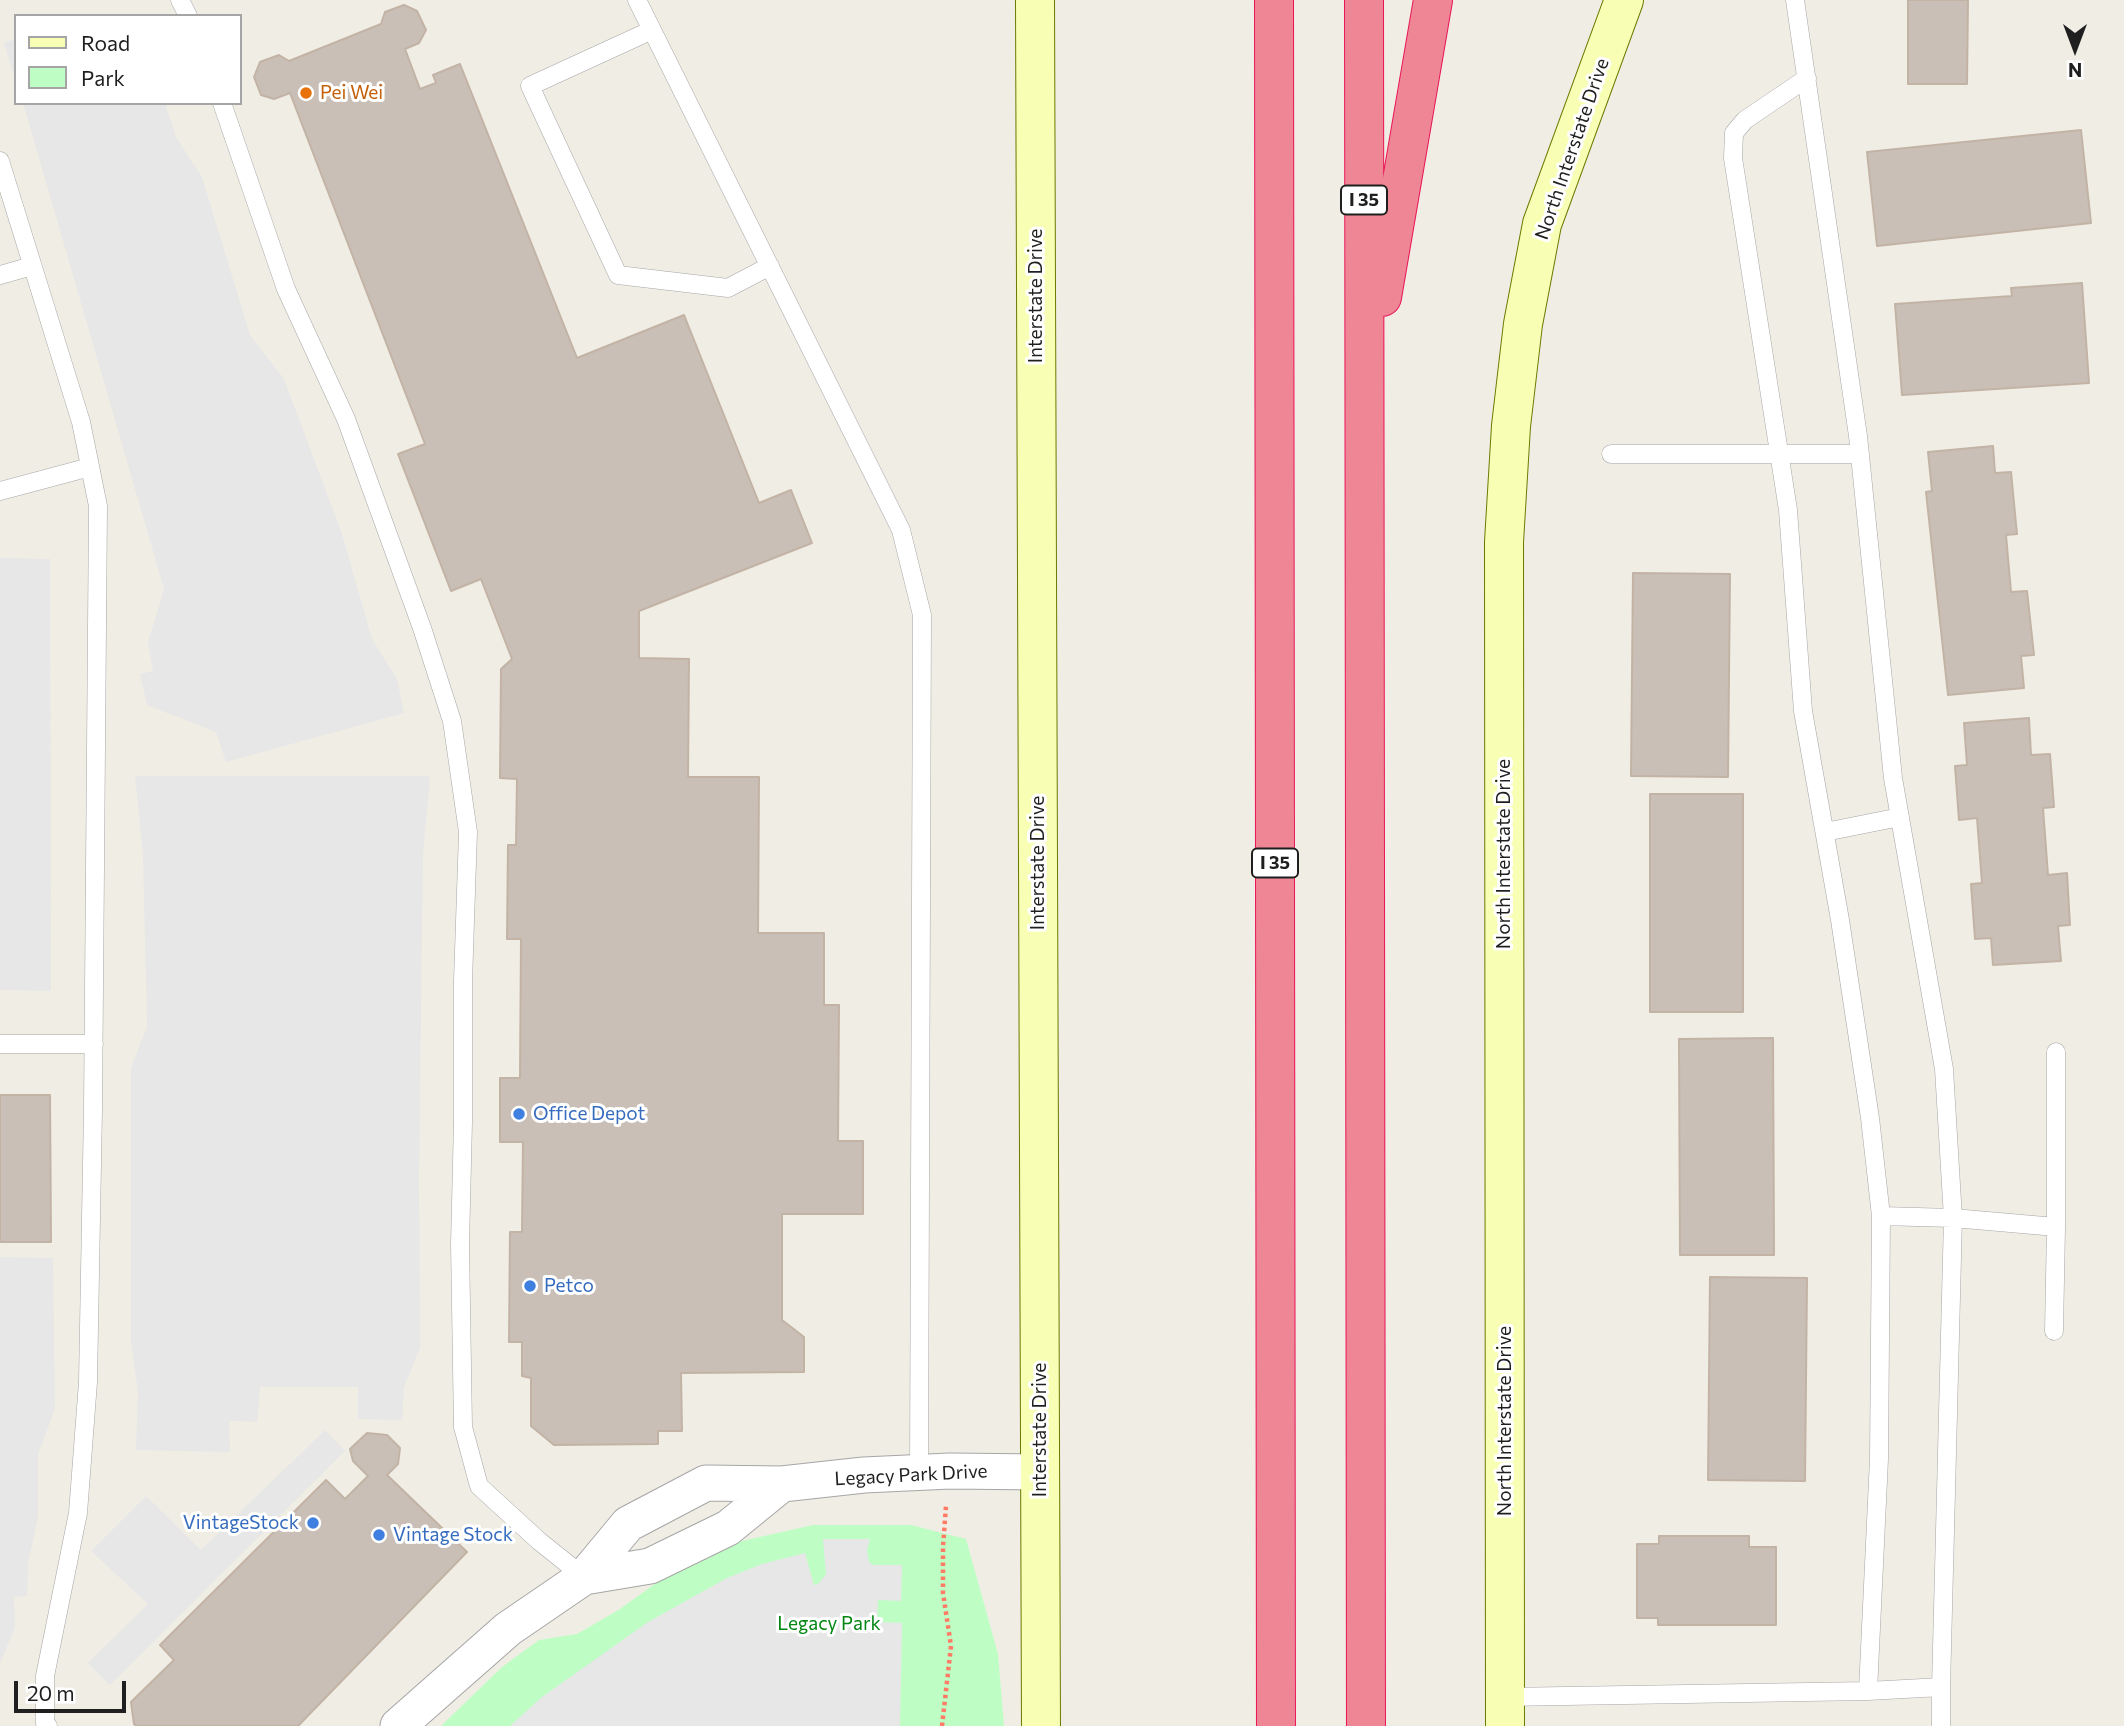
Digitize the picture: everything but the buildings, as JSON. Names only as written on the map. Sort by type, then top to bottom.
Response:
[{"type":"highway","name":"I 35","points":[[1274,0],[1276,1726]]},
{"type":"highway","name":"I 35","points":[[1364,0],[1366,1726]]},
{"type":"highway","points":[[1364,399],[1433,0]]},
{"type":"street","name":"Interstate Drive","points":[[1035,0],[1041,1726]]},
{"type":"street","name":"North Interstate Drive","points":[[1505,1711],[1504,542],[1511,426],[1523,324],[1542,224],[1624,0]]},
{"type":"street","name":"Legacy Park Drive","points":[[398,1726],[508,1629],[584,1577],[628,1524],[706,1483],[782,1484],[935,1471],[1041,1472]]},
{"type":"street","name":"Legacy Park Drive","points":[[584,1577],[650,1566],[727,1528],[782,1484]]},
{"type":"lane","points":[[637,0],[901,530],[922,615],[935,1471]]},
{"type":"lane","points":[[1795,0],[1860,454],[1893,778],[1944,1069],[1953,1218],[1941,1726]]},
{"type":"lane","points":[[652,30],[530,86],[618,275],[727,288],[770,266]]},
{"type":"lane","points":[[1807,78],[1745,120],[1734,133],[1733,158],[1787,510],[1803,711],[1840,920],[1870,1118],[1881,1216],[1879,1459],[1868,1691]]},
{"type":"lane","points":[[223,105],[286,289],[350,431],[422,628],[452,721],[468,832],[463,981],[460,1244],[463,1427],[479,1486],[539,1541],[584,1577]]},
{"type":"lane","points":[[0,161],[81,422],[98,506],[87,1396],[78,1513],[45,1676],[45,1723],[48,1726]]},
{"type":"lane","points":[[0,275],[32,267]]},
{"type":"lane","points":[[1611,454],[1860,454]]},
{"type":"lane","points":[[0,491],[90,467]]},
{"type":"lane","points":[[1825,832],[1900,817]]},
{"type":"lane","points":[[0,1044],[93,1044]]},
{"type":"lane","points":[[2054,1331],[2056,1052]]},
{"type":"lane","points":[[1881,1216],[1953,1218],[2056,1227]]},
{"type":"lane","points":[[1505,1711],[1941,1687]]},
{"type":"path","points":[[935,1471],[944,1528],[943,1593],[951,1646],[942,1726]]},
{"type":"green space","name":"Legacy Park","points":[[813,1525],[911,1525],[966,1539],[998,1654],[1004,1726],[441,1726],[502,1667],[539,1640],[577,1634],[620,1609],[656,1583],[742,1541]]},
{"type":"shaded area","points":[[14,40],[14,75],[4,43]]},
{"type":"shaded area","points":[[24,105],[166,105],[176,137],[202,177],[250,335],[284,379],[342,534],[372,639],[397,679],[404,713],[226,762],[216,732],[147,705],[140,674],[153,671],[148,642],[164,589]]},
{"type":"shaded area","points":[[0,558],[50,559],[51,991],[0,990]]},
{"type":"shaded area","points":[[135,776],[430,776],[423,855],[420,1348],[404,1387],[402,1420],[358,1419],[358,1387],[260,1387],[257,1422],[229,1421],[230,1452],[136,1450],[138,1392],[131,1342],[131,1068],[147,1026],[143,855]]},
{"type":"shaded area","points":[[0,1257],[53,1258],[55,1409],[38,1454],[38,1517],[28,1564],[27,1596],[14,1597],[15,1627],[0,1664]]},
{"type":"shaded area","points":[[325,1430],[345,1451],[110,1685],[88,1663],[148,1604],[91,1551],[146,1496],[201,1550]]},
{"type":"shaded area","points":[[823,1539],[870,1539],[867,1550],[869,1562],[873,1565],[902,1565],[901,1601],[878,1600],[877,1622],[902,1623],[900,1726],[510,1726],[542,1697],[648,1622],[727,1578],[762,1564],[805,1553],[814,1585],[819,1583],[826,1574]]},
{"type":"place","name":"Pei Wei","points":[[306,93]]},
{"type":"place","name":"Office Depot","points":[[519,1114]]},
{"type":"place","name":"Petco","points":[[530,1286]]},
{"type":"place","name":"VintageStock","points":[[313,1523]]},
{"type":"place","name":"Vintage Stock","points":[[379,1535]]}]
